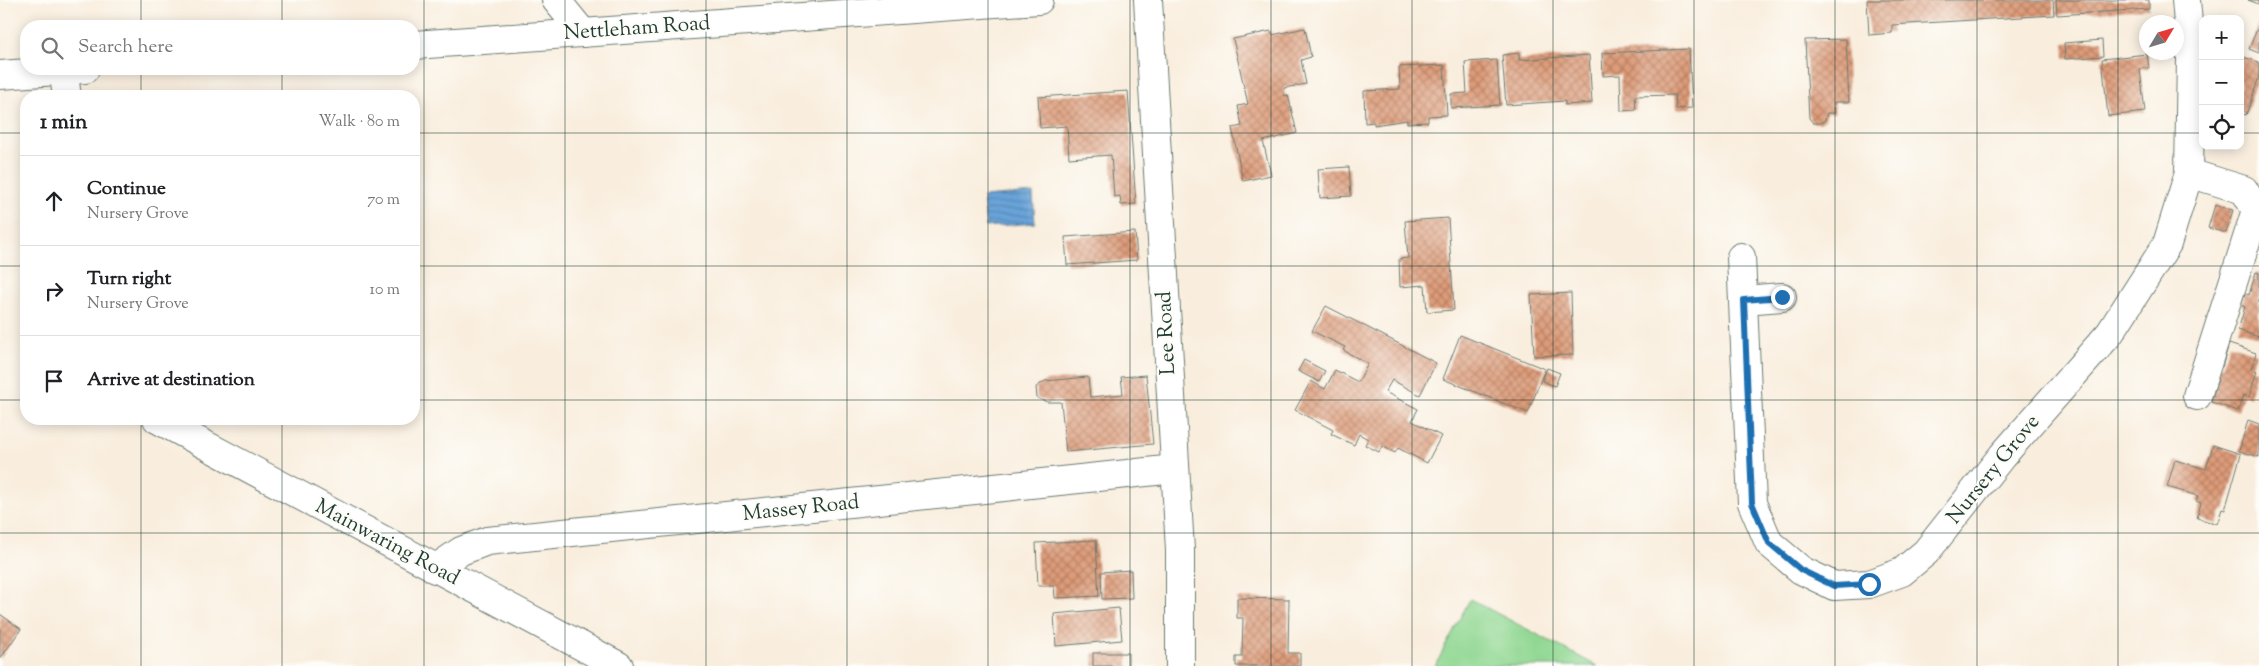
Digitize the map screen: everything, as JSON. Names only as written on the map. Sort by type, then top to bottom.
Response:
[{"type":"street","points":[[556,0],[583,33]]},
{"type":"street","name":"Nettleham Road","points":[[420,45],[1039,0]]},
{"type":"street","name":"Lee Road","points":[[1148,0],[1180,550],[1180,666]]},
{"type":"street","name":"Nursery Grove","points":[[1741,257],[1752,503],[1769,543],[1801,570],[1834,586],[1869,584],[1902,572],[1926,552],[2002,456],[2110,333],[2167,244],[2189,173],[2191,58],[2186,0]]},
{"type":"street","points":[[0,75],[71,78]]},
{"type":"street","points":[[2189,173],[2244,190],[2256,210],[2197,396]]},
{"type":"street","points":[[1744,300],[1782,297]]},
{"type":"street","name":"Mainwaring Road","points":[[168,425],[618,666]]},
{"type":"street","name":"Massey Road","points":[[434,569],[461,550],[487,541],[1175,469]]},
{"type":"green space","points":[[1470,599],[1597,666],[1435,666]]},
{"type":"water","points":[[1033,193],[1035,223],[986,227],[983,197]]},
{"type":"building","points":[[1867,0],[2053,0],[2054,15],[1892,25],[1892,33],[1869,35]]},
{"type":"building","points":[[2056,0],[2149,0],[2149,9],[2057,15]]},
{"type":"building","points":[[2248,0],[2259,0],[2259,4]]},
{"type":"building","points":[[2259,24],[2259,53],[2249,49]]},
{"type":"building","points":[[1305,28],[1311,57],[1301,60],[1306,84],[1284,88],[1285,96],[1288,95],[1297,133],[1263,141],[1271,175],[1243,181],[1232,128],[1242,126],[1238,106],[1248,104],[1233,39],[1271,31],[1272,35]]},
{"type":"building","points":[[1846,39],[1849,102],[1834,102],[1835,113],[1827,113],[1825,120],[1820,123],[1813,123],[1809,118],[1805,40]]},
{"type":"building","points":[[2102,40],[2103,56],[2065,59],[2064,43]]},
{"type":"building","points":[[1689,49],[1692,108],[1676,109],[1675,95],[1635,96],[1636,110],[1621,111],[1620,75],[1603,76],[1602,53]]},
{"type":"building","points":[[1519,53],[1519,60],[1589,55],[1592,103],[1565,105],[1565,101],[1506,105],[1502,55]]},
{"type":"building","points":[[2139,55],[2139,60],[2148,60],[2149,68],[2140,69],[2145,112],[2108,116],[2102,59]]},
{"type":"building","points":[[2244,57],[2259,62],[2259,77],[2246,115],[2244,114]]},
{"type":"building","points":[[1497,60],[1500,105],[1451,108],[1451,94],[1467,93],[1465,62]]},
{"type":"building","points":[[1444,65],[1447,115],[1428,116],[1428,122],[1407,123],[1407,120],[1374,125],[1374,122],[1365,123],[1364,91],[1400,89],[1399,67]]},
{"type":"building","points":[[1128,91],[1136,204],[1121,205],[1120,196],[1114,197],[1111,155],[1069,158],[1067,126],[1040,128],[1038,97]]},
{"type":"building","points":[[1349,167],[1351,196],[1320,198],[1318,169]]},
{"type":"building","points":[[2215,205],[2233,210],[2226,233],[2208,228]]},
{"type":"building","points":[[1448,218],[1454,310],[1427,312],[1425,285],[1400,287],[1399,259],[1408,258],[1405,221]]},
{"type":"building","points":[[1135,232],[1137,260],[1067,265],[1065,237]]},
{"type":"building","points":[[2256,272],[2259,273],[2259,337],[2238,330],[2245,307],[2241,305],[2245,293],[2249,295]]},
{"type":"building","points":[[1571,293],[1573,355],[1534,356],[1531,295]]},
{"type":"building","points":[[1326,306],[1436,363],[1420,395],[1392,380],[1385,392],[1418,409],[1412,421],[1441,436],[1427,463],[1398,448],[1395,453],[1382,446],[1379,452],[1365,445],[1368,439],[1359,434],[1354,445],[1331,434],[1333,430],[1295,410],[1311,381],[1325,389],[1335,370],[1358,382],[1368,364],[1343,350],[1345,347],[1312,331]]},
{"type":"building","points":[[1460,335],[1545,369],[1528,413],[1443,379]]},
{"type":"building","points":[[2229,344],[2256,353],[2251,369],[2257,371],[2249,397],[2243,395],[2238,411],[2211,402],[2218,379],[2214,378],[2218,366],[2222,367]]},
{"type":"building","points":[[1304,360],[1325,371],[1319,382],[1298,371]]},
{"type":"building","points":[[1547,368],[1560,373],[1555,386],[1542,381]]},
{"type":"building","points":[[1146,375],[1153,444],[1066,452],[1061,402],[1047,402],[1037,398],[1036,387],[1045,381],[1088,377],[1090,397],[1123,394],[1121,377]]},
{"type":"building","points":[[2248,420],[2259,424],[2259,457],[2239,451]]},
{"type":"building","points":[[2213,445],[2241,454],[2225,510],[2222,509],[2217,524],[2197,518],[2201,503],[2196,501],[2198,496],[2167,487],[2175,460],[2206,469]]},
{"type":"building","points":[[1096,540],[1099,596],[1055,598],[1054,586],[1038,586],[1036,543]]},
{"type":"building","points":[[1131,570],[1132,598],[1102,599],[1101,572]]},
{"type":"building","points":[[1237,598],[1289,599],[1288,653],[1300,653],[1300,666],[1236,666],[1236,657],[1242,657],[1243,618],[1237,618]]},
{"type":"building","points":[[1119,608],[1122,640],[1056,646],[1054,614]]},
{"type":"building","points":[[0,614],[21,629],[0,659]]},
{"type":"building","points":[[1093,653],[1128,653],[1128,666],[1093,666]]},
{"type":"route","points":[[1782,297],[1744,300],[1752,503],[1769,543],[1801,570],[1834,586],[1869,584]]}]
